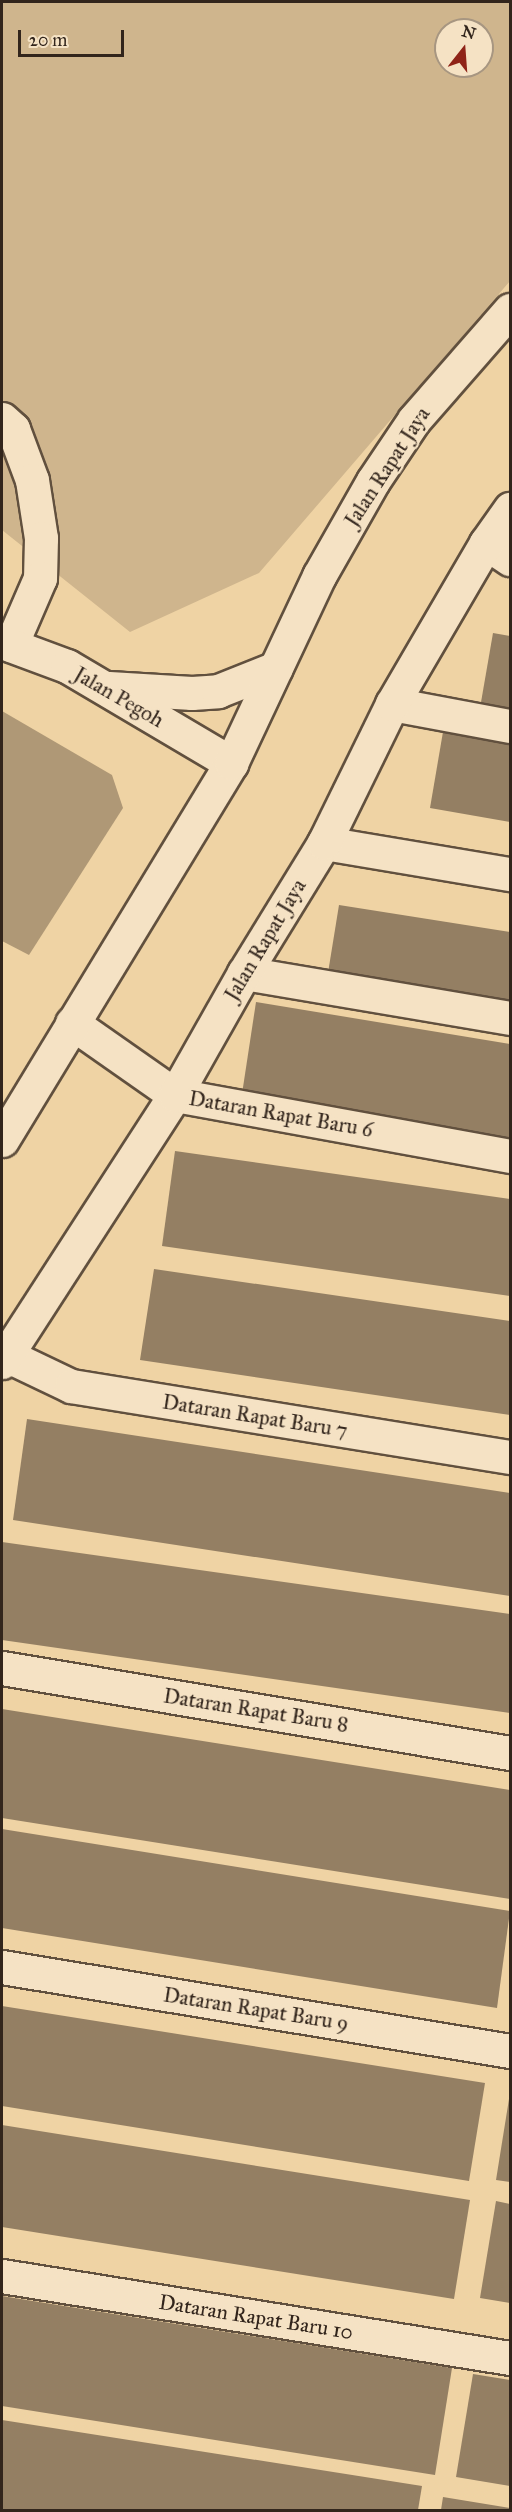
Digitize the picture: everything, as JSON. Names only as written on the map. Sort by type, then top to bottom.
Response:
[{"type":"street","name":"Jalan Rapat Jaya","points":[[2,1140],[231,763],[319,576],[373,481],[414,420],[510,310]]},
{"type":"street","points":[[2,419],[13,429],[32,480],[41,538],[40,578],[6,644]]},
{"type":"street","name":"Jalan Rapat Jaya","points":[[4,1358],[175,1095],[244,973],[324,843],[392,704],[498,551],[510,509]]},
{"type":"street","name":"Jalan Pegoh","points":[[6,644],[67,666],[231,763]]},
{"type":"street","points":[[103,688],[192,693],[218,691],[276,668]]},
{"type":"street","points":[[392,704],[510,726]]},
{"type":"street","points":[[324,843],[510,874]]},
{"type":"street","points":[[244,973],[510,1018]]},
{"type":"street","name":"Dataran Rapat Baru 6","points":[[72,1023],[175,1095],[510,1156]]},
{"type":"street","name":"Dataran Rapat Baru 7","points":[[4,1358],[71,1386],[510,1457]]},
{"type":"street","name":"Dataran Rapat Baru 8","points":[[2,1668],[510,1753]]},
{"type":"street","name":"Dataran Rapat Baru 9","points":[[2,1967],[510,2051]]},
{"type":"street","name":"Dataran Rapat Baru 10","points":[[2,2276],[510,2358]]},
{"type":"shaded area","points":[[2,2],[510,2],[510,281],[259,573],[130,632],[2,530]]},
{"type":"shaded area","points":[[2,711],[112,775],[123,808],[29,955],[2,941]]},
{"type":"building","points":[[493,633],[510,636],[510,714],[480,708]]},
{"type":"building","points":[[444,726],[510,738],[510,822],[430,808]]},
{"type":"building","points":[[339,905],[510,932],[510,1007],[327,979]]},
{"type":"building","points":[[256,1002],[510,1044],[510,1139],[242,1094]]},
{"type":"building","points":[[175,1151],[510,1199],[510,1296],[162,1246]]},
{"type":"building","points":[[154,1269],[510,1321],[510,1415],[140,1360]]},
{"type":"building","points":[[27,1419],[510,1493],[510,1596],[13,1520]]},
{"type":"building","points":[[2,1542],[510,1614],[510,1713],[2,1640]]},
{"type":"building","points":[[2,1709],[510,1790],[510,1899],[2,1818]]},
{"type":"building","points":[[2,1829],[510,1911],[497,2008],[2,1928]]},
{"type":"building","points":[[2,2006],[485,2083],[469,2181],[2,2106]]},
{"type":"building","points":[[510,2099],[510,2182],[496,2180]]},
{"type":"building","points":[[2,2125],[470,2200],[454,2299],[2,2227]]},
{"type":"building","points":[[496,2201],[510,2204],[510,2303],[480,2298]]},
{"type":"building","points":[[2,2296],[452,2368],[435,2475],[2,2406]]},
{"type":"building","points":[[473,2374],[510,2380],[510,2486],[456,2477]]},
{"type":"building","points":[[2,2420],[422,2486],[418,2510],[2,2510]]},
{"type":"building","points":[[443,2497],[510,2508],[510,2510],[441,2510]]}]
